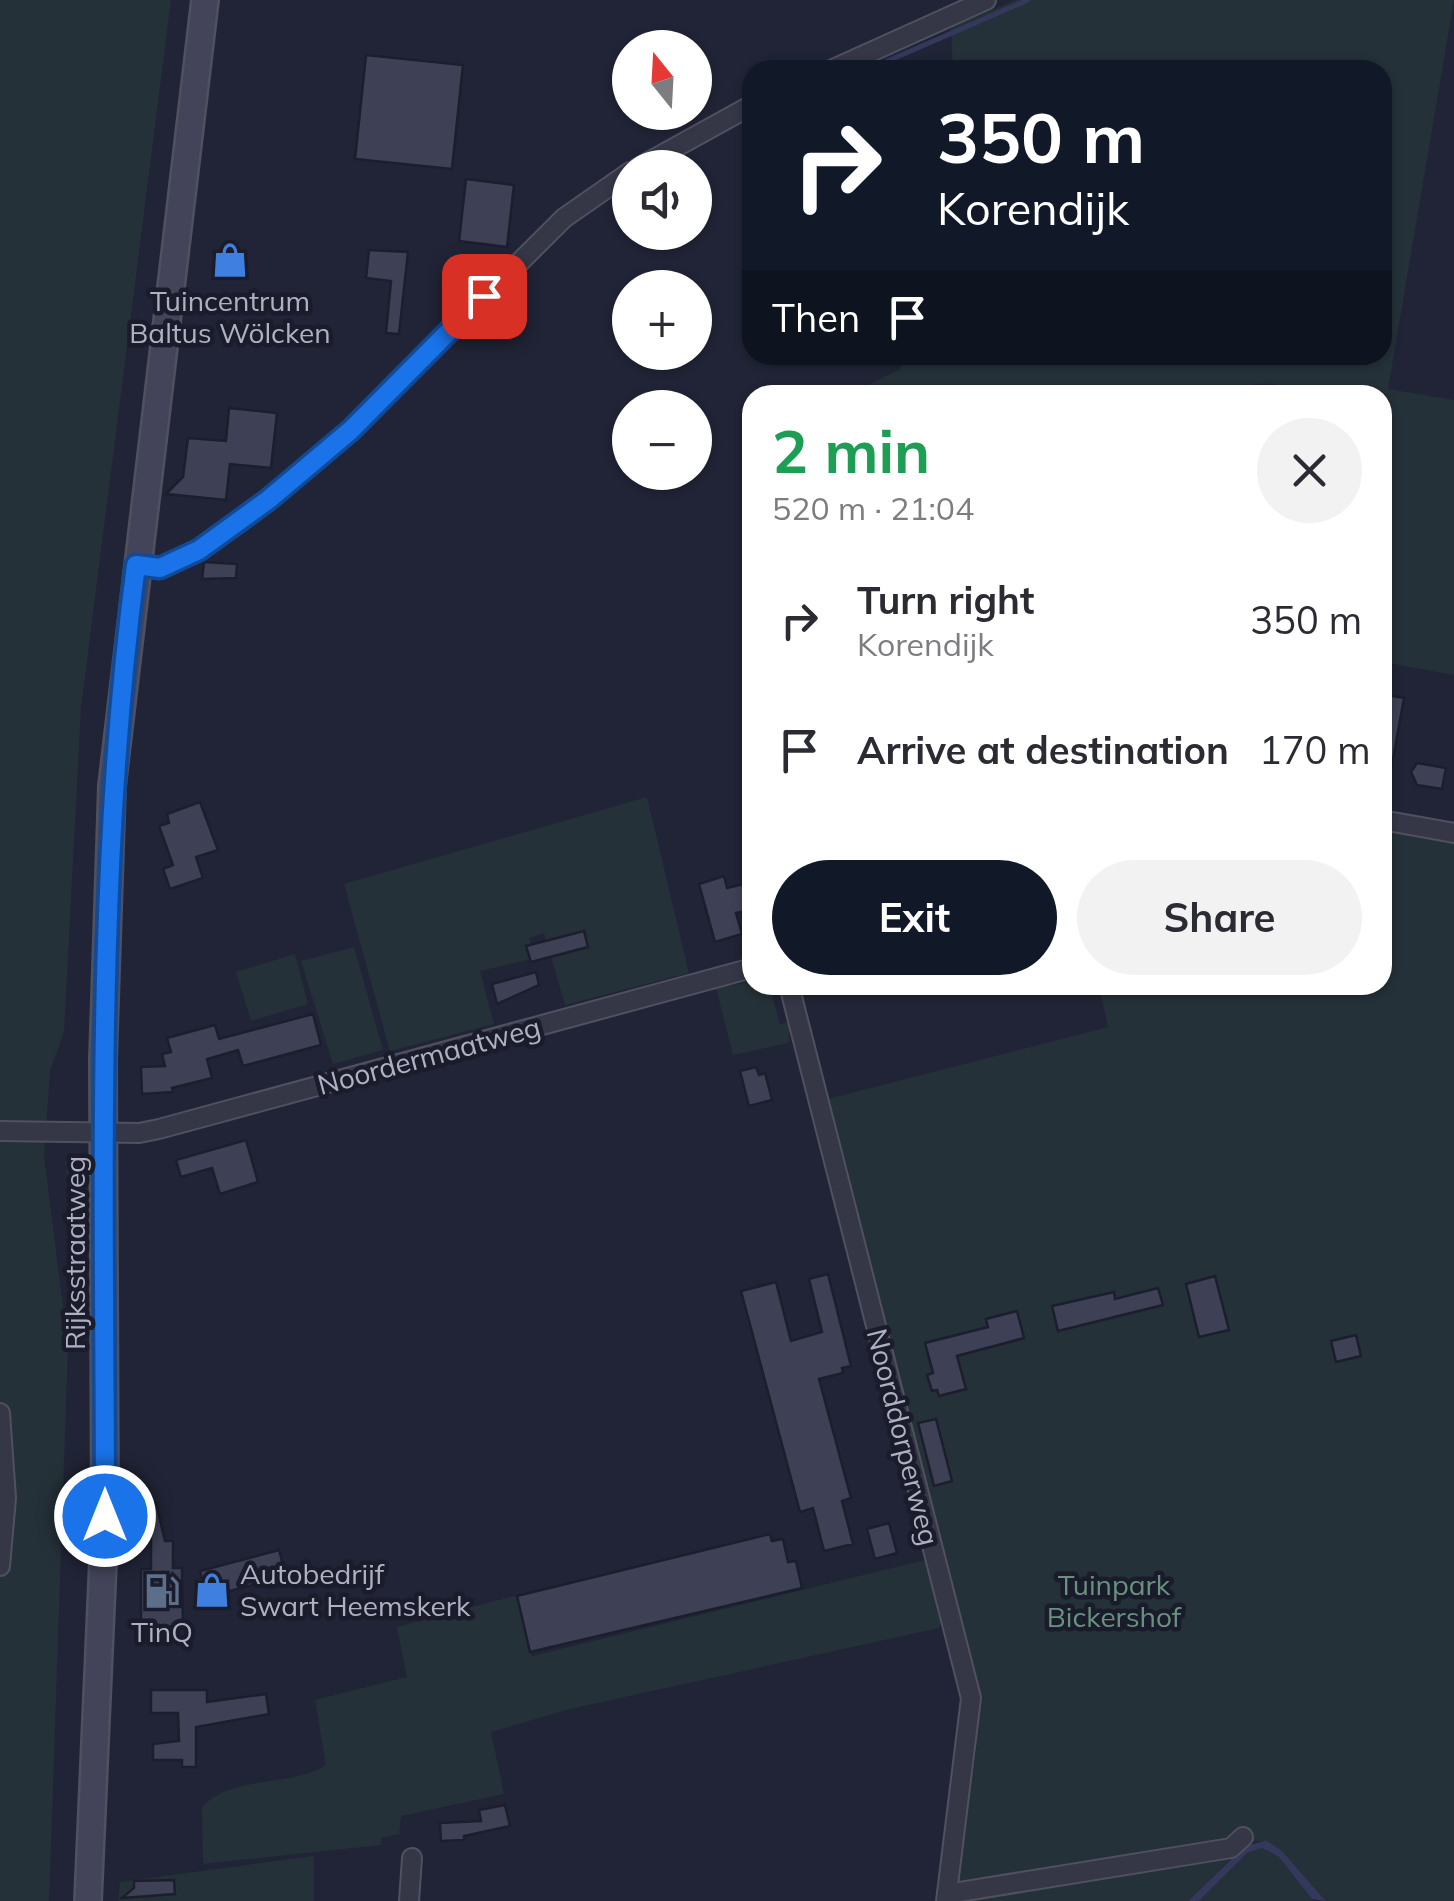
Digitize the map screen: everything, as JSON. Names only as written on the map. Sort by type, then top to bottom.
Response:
[{"type":"main road","name":"Rijksstraatweg","points":[[88,1901],[105,1516],[104,1133],[109,832],[131,605],[204,0]]},
{"type":"street","points":[[852,60],[986,0]]},
{"type":"street","points":[[671,150],[742,111]]},
{"type":"street","points":[[136,565],[160,568],[199,550],[268,500],[351,430],[533,246],[612,186]]},
{"type":"street","points":[[1392,822],[1454,833]]},
{"type":"street","name":"Noordermaatweg","points":[[0,1131],[104,1133],[160,1129],[742,971]]},
{"type":"street","name":"Noorddorperweg","points":[[791,995],[971,1698],[947,1898],[1231,1848],[1243,1837]]},
{"type":"street","points":[[0,1413],[6,1498],[0,1566]]},
{"type":"street","points":[[409,1901],[412,1858]]},
{"type":"green space","points":[[0,0],[171,0],[81,708],[64,1032],[50,1071],[44,1156],[68,1347],[49,1901],[0,1901]]},
{"type":"green space","points":[[1016,0],[1454,0],[1389,385],[868,385],[901,369],[901,365],[1392,365],[1392,60],[953,60],[951,27]]},
{"type":"green space","points":[[1392,390],[1454,400],[1454,675],[1392,664]]},
{"type":"green space","points":[[647,797],[689,973],[565,1005],[544,933],[529,938],[535,958],[480,971],[494,1024],[390,1051],[344,884]]},
{"type":"green space","name":"Tuinpark Bickershof","points":[[1392,830],[1454,840],[1454,1901],[1326,1901],[1282,1851],[1266,1840],[957,1889],[976,1751],[978,1699],[828,1099],[1108,1027],[1101,995],[1392,995]]},
{"type":"green space","points":[[354,947],[383,1050],[333,1064],[301,961]]},
{"type":"green space","points":[[295,954],[308,1004],[251,1021],[236,972]]},
{"type":"green space","points":[[742,984],[742,995],[772,995],[780,1024],[790,1022],[789,1043],[733,1055],[716,988]]},
{"type":"green space","points":[[65,1161],[79,1164],[87,1181],[85,1311]]},
{"type":"green space","points":[[925,1560],[943,1616],[939,1628],[570,1709],[491,1732],[504,1794],[401,1816],[399,1834],[381,1838],[381,1845],[203,1864],[202,1807],[229,1790],[296,1777],[326,1765],[315,1700],[407,1677],[397,1627],[518,1595],[532,1656]]},
{"type":"green space","points":[[1262,1848],[1279,1857],[1314,1901],[1199,1901],[1247,1853]]},
{"type":"green space","points":[[1241,1849],[1188,1901],[957,1901]]},
{"type":"green space","points":[[314,1856],[314,1901],[118,1901],[120,1882]]},
{"type":"water","points":[[1266,1840],[1282,1851],[1326,1901],[1312,1899],[1279,1857],[1262,1848],[1247,1853],[1199,1901],[1188,1901],[1244,1847]]},
{"type":"building","points":[[366,55],[463,65],[452,169],[355,159]]},
{"type":"building","points":[[466,179],[514,185],[507,247],[459,241]]},
{"type":"building","points":[[369,250],[408,252],[399,334],[386,333],[391,281],[366,278]]},
{"type":"building","points":[[229,408],[277,413],[271,468],[230,464],[226,500],[166,494],[183,477],[188,438],[226,441]]},
{"type":"building","points":[[204,562],[237,564],[236,578],[202,579]]},
{"type":"building","points":[[1392,696],[1404,698],[1392,765]]},
{"type":"building","points":[[1417,763],[1446,768],[1442,789],[1417,785],[1411,772]]},
{"type":"building","points":[[200,802],[218,850],[196,857],[203,878],[170,889],[163,869],[173,865],[159,826],[169,823],[167,814]]},
{"type":"building","points":[[724,876],[727,888],[742,884],[742,912],[736,913],[742,934],[715,942],[699,884]]},
{"type":"building","points":[[584,931],[588,947],[531,962],[526,946]]},
{"type":"building","points":[[536,972],[539,985],[497,1004],[492,984]]},
{"type":"building","points":[[313,1014],[321,1045],[243,1066],[238,1050],[207,1059],[212,1078],[172,1088],[173,1092],[142,1094],[141,1067],[165,1066],[162,1054],[171,1052],[167,1038],[215,1025],[219,1039]]},
{"type":"building","points":[[756,1067],[759,1075],[765,1073],[772,1100],[749,1106],[740,1071]]},
{"type":"building","points":[[246,1140],[258,1182],[220,1194],[212,1168],[181,1177],[176,1160]]},
{"type":"building","points":[[828,1274],[851,1366],[842,1368],[843,1373],[819,1379],[851,1498],[842,1501],[853,1544],[824,1551],[813,1508],[800,1512],[741,1291],[776,1282],[791,1341],[822,1332],[809,1279]]},
{"type":"building","points":[[1215,1276],[1229,1330],[1199,1337],[1186,1284]]},
{"type":"building","points":[[1158,1288],[1163,1305],[1058,1331],[1052,1306],[1114,1292],[1115,1299]]},
{"type":"building","points":[[1017,1311],[1024,1338],[957,1356],[966,1389],[939,1396],[937,1390],[932,1391],[927,1375],[933,1373],[925,1343],[988,1327],[986,1319]]},
{"type":"building","points":[[1356,1335],[1361,1356],[1336,1362],[1331,1341]]},
{"type":"building","points":[[936,1419],[952,1481],[934,1486],[918,1423]]},
{"type":"building","points":[[156,1503],[165,1541],[173,1541],[173,1568],[182,1568],[183,1629],[141,1630],[141,1569],[151,1569],[151,1504]]},
{"type":"building","points":[[889,1523],[897,1553],[875,1559],[867,1529]]},
{"type":"building","points":[[770,1534],[772,1541],[783,1539],[788,1562],[796,1561],[802,1588],[530,1652],[517,1596]]},
{"type":"building","points":[[279,1550],[286,1576],[207,1597],[200,1571]]},
{"type":"building","points":[[151,1690],[207,1690],[207,1702],[266,1694],[269,1714],[196,1727],[196,1767],[182,1767],[182,1760],[153,1760],[153,1744],[179,1741],[178,1713],[151,1713]]},
{"type":"building","points":[[505,1805],[510,1826],[464,1836],[464,1840],[441,1841],[440,1823],[481,1821],[479,1810]]},
{"type":"building","points":[[174,1880],[175,1894],[122,1898],[134,1888],[134,1881]]},
{"type":"waterway","points":[[890,60],[1028,0]]},
{"type":"place","name":"Tuincentrum Baltus Wölcken","points":[[230,260]]},
{"type":"place","name":"Autobedrijf Swart Heemskerk","points":[[212,1590]]},
{"type":"place","name":"TinQ","points":[[162,1591]]},
{"type":"route","points":[[105,1516],[104,1060],[109,832],[136,565],[160,568],[199,550],[268,500],[351,430],[484,296]]}]
